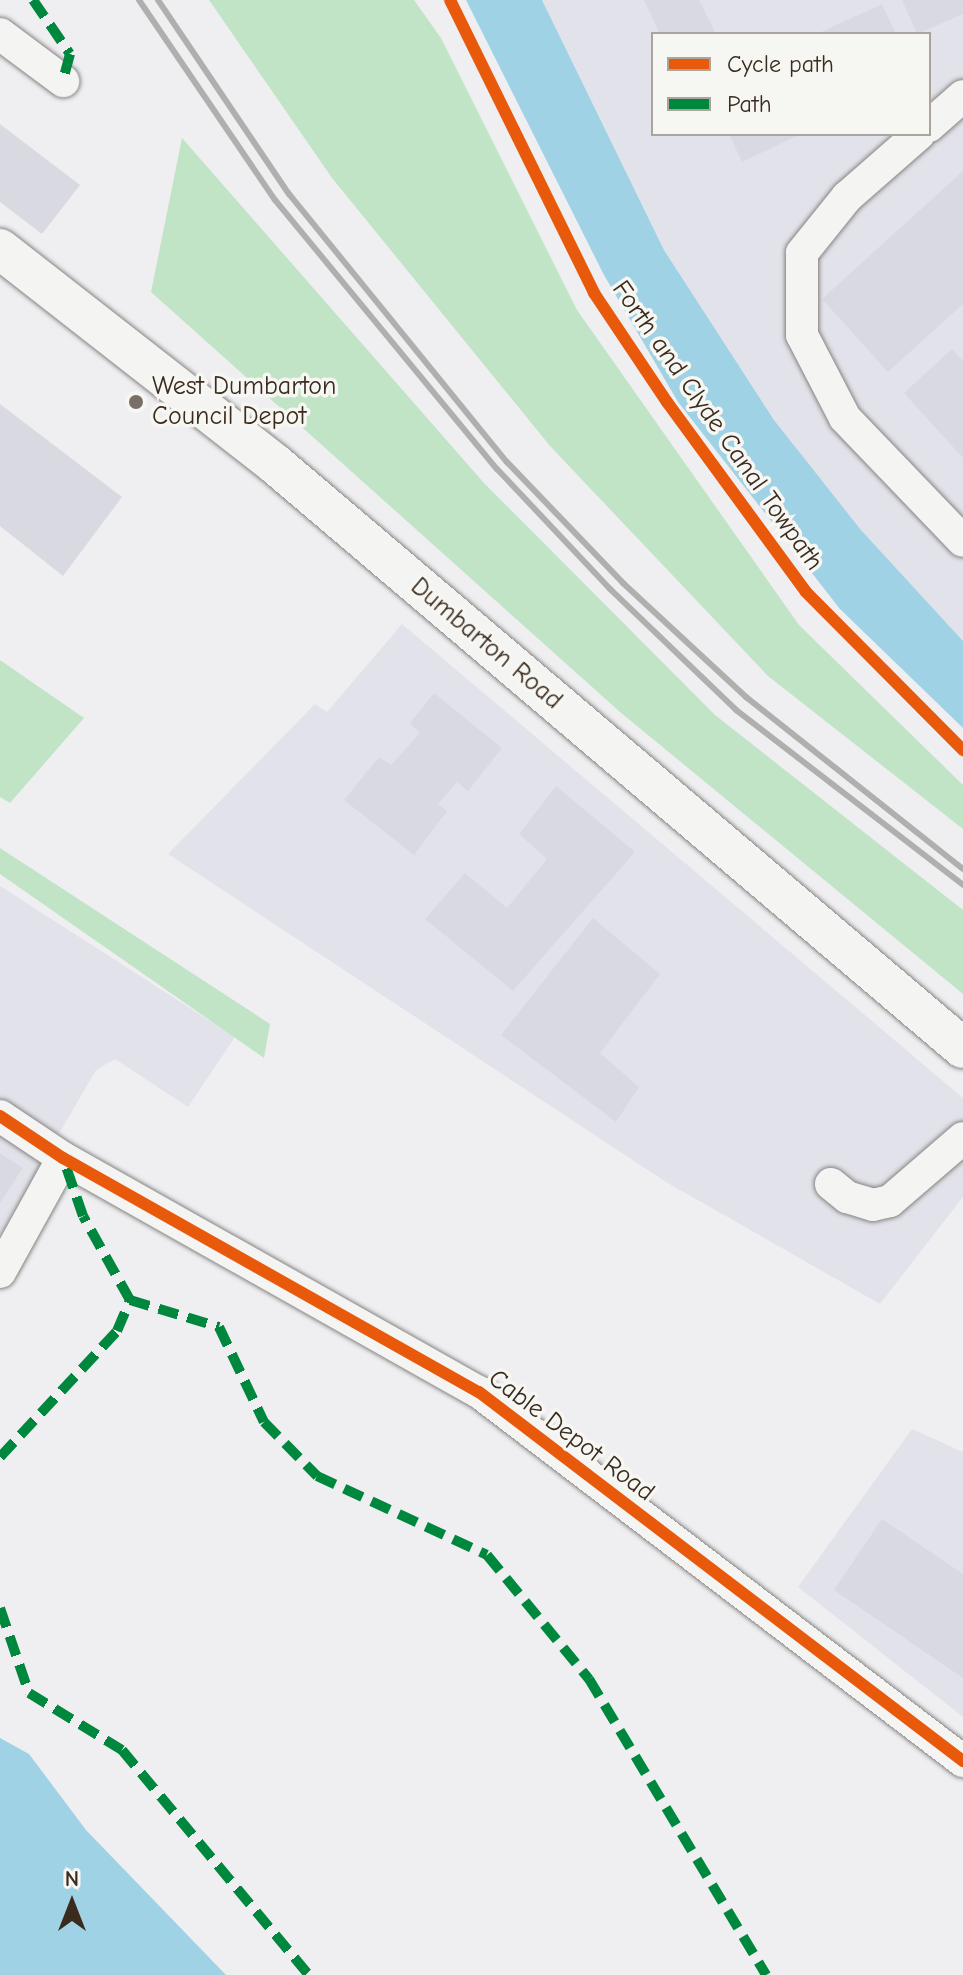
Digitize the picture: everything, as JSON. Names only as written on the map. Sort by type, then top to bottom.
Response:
[{"type":"main road","name":"Dumbarton Road","points":[[0,249],[275,464],[963,1048]]},
{"type":"street","points":[[0,34],[63,81]]},
{"type":"street","points":[[931,124],[963,96]]},
{"type":"street","points":[[917,136],[847,197],[802,253],[802,335],[845,418],[963,541]]},
{"type":"street","name":"Cable Depot Road","points":[[0,1116],[63,1158],[479,1392],[963,1761]]},
{"type":"street","points":[[831,1184],[847,1197],[873,1205],[890,1201],[963,1138]]},
{"type":"street","points":[[0,1272],[63,1158]]},
{"type":"shaded area","points":[[542,0],[963,0],[963,641],[861,530],[774,420],[664,250]]},
{"type":"shaded area","points":[[402,624],[963,1098],[963,1197],[880,1304],[666,1182],[168,854],[315,704],[327,712]]},
{"type":"shaded area","points":[[0,886],[235,1037],[188,1107],[115,1059],[96,1070],[0,1235]]},
{"type":"shaded area","points":[[912,1429],[963,1452],[963,1717],[798,1587]]},
{"type":"green space","points":[[209,0],[414,0],[441,38],[577,310],[799,625],[963,785],[963,829],[768,676],[550,446],[332,178]]},
{"type":"green space","points":[[182,138],[484,483],[715,715],[963,910],[963,994],[620,712],[151,292]]},
{"type":"green space","points":[[0,660],[84,718],[10,803],[0,797]]},
{"type":"green space","points":[[0,848],[270,1024],[264,1058],[0,874]]},
{"type":"water","points":[[466,0],[542,0],[664,250],[774,420],[861,530],[963,641],[963,728],[840,609],[678,402],[604,275]]},
{"type":"water","points":[[0,1738],[29,1754],[86,1830],[226,1975],[0,1975]]},
{"type":"building","points":[[644,0],[699,0],[715,32],[659,32]]},
{"type":"building","points":[[902,0],[963,0],[963,14],[916,32]]},
{"type":"building","points":[[882,4],[895,32],[821,32]]},
{"type":"building","points":[[0,124],[80,185],[42,234],[0,202]]},
{"type":"building","points":[[730,136],[797,136],[742,162]]},
{"type":"building","points":[[963,171],[963,304],[888,372],[822,299]]},
{"type":"building","points":[[952,349],[963,361],[963,458],[904,393]]},
{"type":"building","points":[[0,404],[122,497],[63,576],[0,526]]},
{"type":"building","points":[[434,693],[502,748],[468,791],[457,782],[438,804],[447,811],[414,855],[344,800],[379,757],[391,765],[420,733],[410,723]]},
{"type":"building","points":[[556,786],[635,852],[513,991],[425,919],[465,873],[507,908],[547,859],[519,834]]},
{"type":"building","points":[[593,918],[660,974],[600,1053],[639,1087],[616,1122],[501,1035]]},
{"type":"building","points":[[0,1153],[23,1168],[0,1203]]},
{"type":"building","points":[[882,1519],[963,1574],[963,1678],[834,1590]]},
{"type":"railway","points":[[139,0],[275,200],[497,469],[610,589],[736,710],[963,885]]},
{"type":"railway","points":[[158,0],[289,194],[507,462],[623,583],[746,697],[963,869]]},
{"type":"marked path","points":[[33,0],[70,54],[63,81]]},
{"type":"marked path","points":[[0,1457],[117,1331],[130,1300],[83,1216],[63,1158]]},
{"type":"marked path","points":[[130,1300],[219,1327],[264,1422],[317,1476],[487,1555],[589,1679],[766,1975]]},
{"type":"marked path","points":[[0,1608],[29,1693],[122,1750],[309,1975]]},
{"type":"cycle path","name":"Forth and Clyde Canal Towpath","points":[[450,0],[594,293],[667,402],[806,592],[963,750]]},
{"type":"cycle path","points":[[0,1116],[63,1158],[479,1392],[963,1761]]},
{"type":"place","name":"West Dumbarton Council Depot","points":[[136,402]]}]
